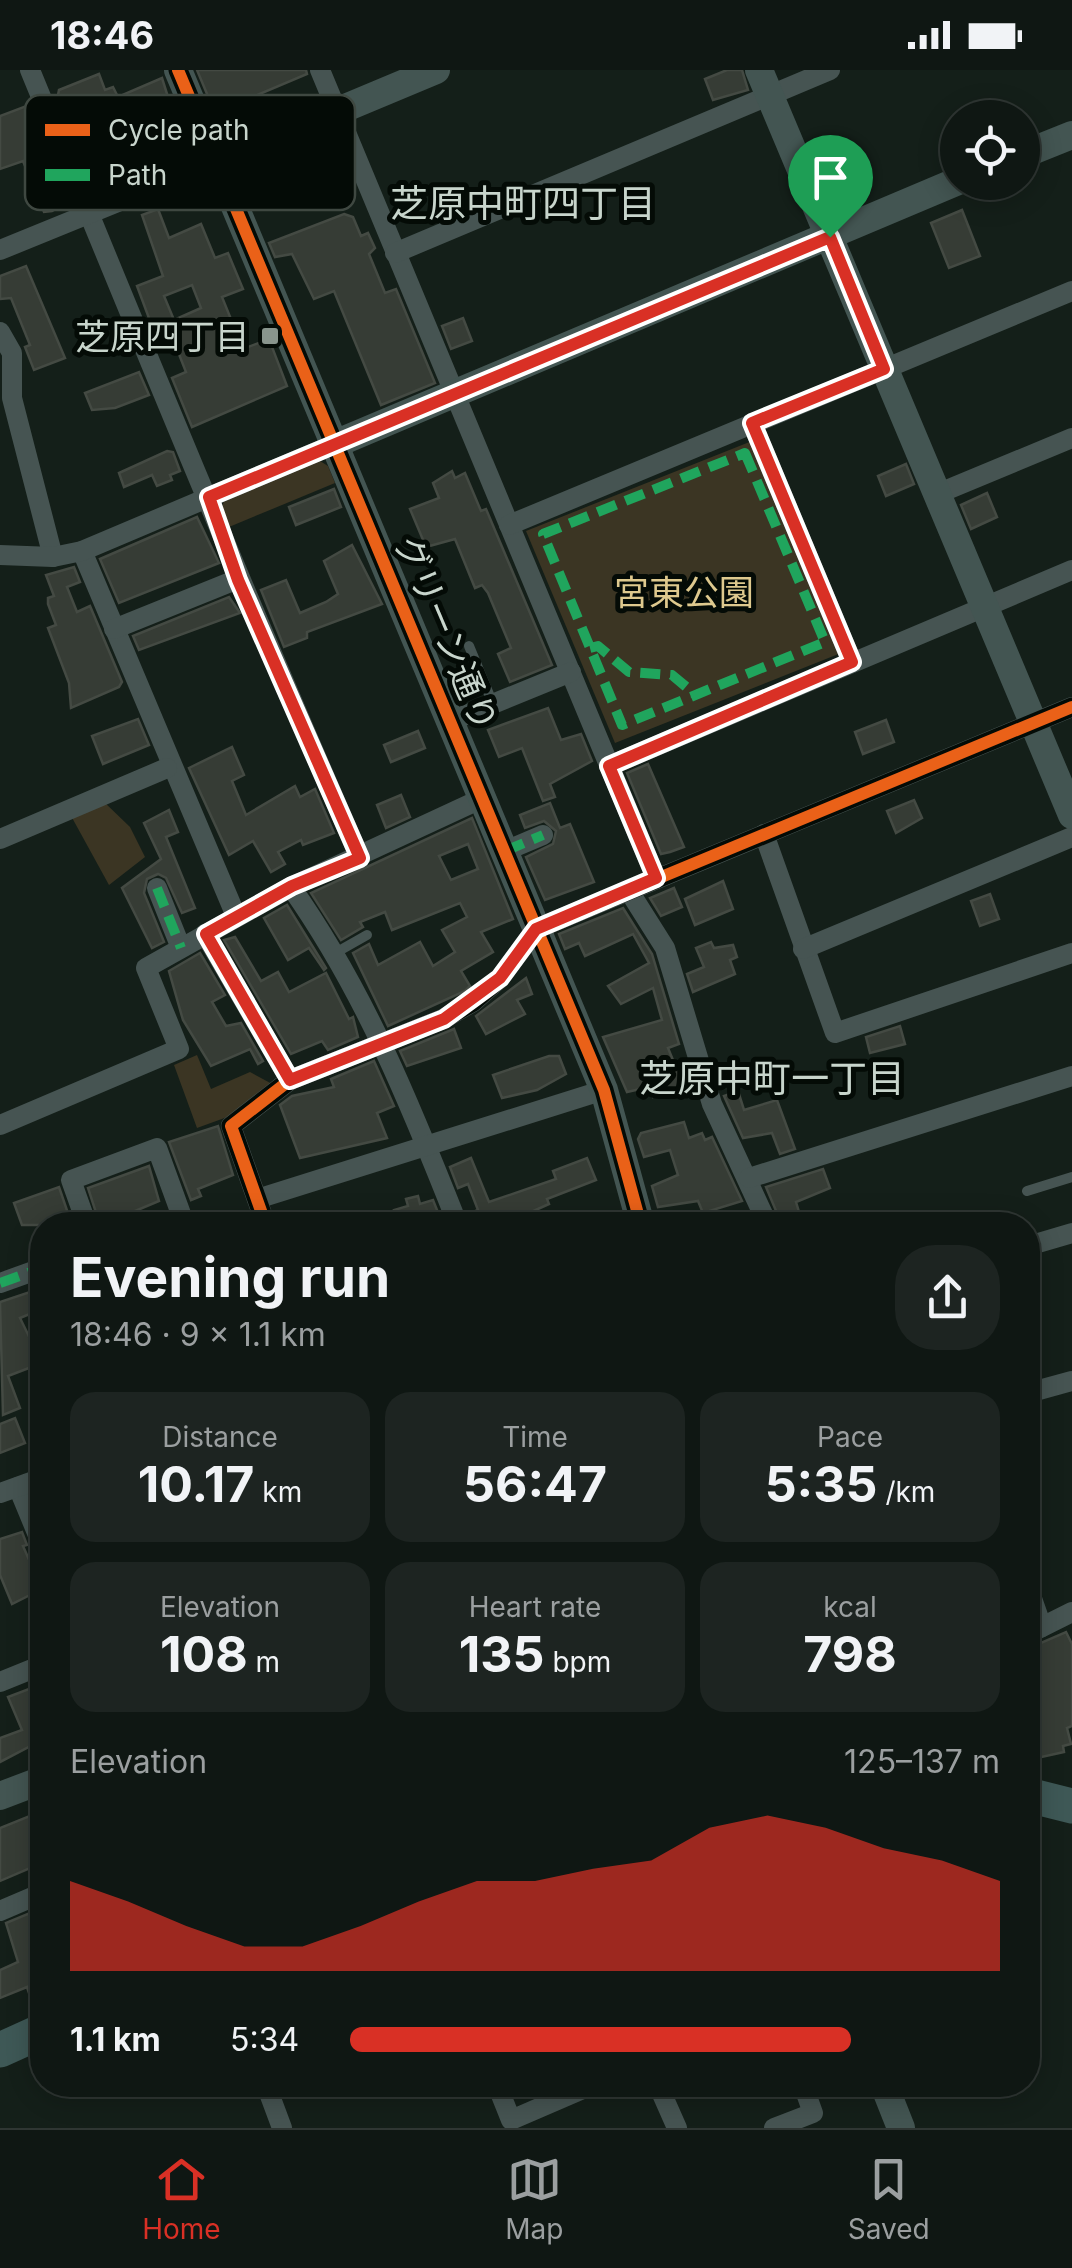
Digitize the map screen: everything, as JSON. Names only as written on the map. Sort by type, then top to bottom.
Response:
[{"type":"highway","points":[[1040,1799],[1072,1806]]},
{"type":"highway","points":[[0,2050],[30,2036]]},
{"type":"street","points":[[30,70],[40,95]]},
{"type":"street","name":"グリーン通り","points":[[178,70],[188,95]]},
{"type":"street","points":[[320,70],[331,95]]},
{"type":"street","points":[[355,105],[436,70]]},
{"type":"street","points":[[395,253],[764,82],[830,70]]},
{"type":"street","points":[[764,82],[1072,816]]},
{"type":"street","points":[[1040,148],[1072,135]]},
{"type":"street","points":[[355,154],[656,878]]},
{"type":"street","points":[[0,554],[53,557],[82,551],[940,189]]},
{"type":"street","points":[[87,210],[209,497],[238,580],[360,858]]},
{"type":"street","points":[[0,250],[96,210]]},
{"type":"street","name":"グリーン通り","points":[[236,210],[604,1090],[637,1212]]},
{"type":"street","points":[[509,525],[1072,292]]},
{"type":"street","points":[[0,332],[12,352],[12,398],[53,557]]},
{"type":"street","points":[[752,423],[852,662]]},
{"type":"street","points":[[937,494],[1072,438]]},
{"type":"street","points":[[82,551],[236,916]]},
{"type":"street","points":[[609,766],[1072,570]]},
{"type":"street","points":[[114,629],[238,580]]},
{"type":"street","points":[[452,721],[572,672]]},
{"type":"street","points":[[261,1212],[231,1126],[290,1080],[473,1002],[500,978],[536,929],[1072,707]]},
{"type":"street","points":[[0,839],[167,768]]},
{"type":"street","points":[[0,1125],[179,1048],[146,968],[292,886],[360,858],[483,798]]},
{"type":"street","points":[[764,834],[835,1033],[1072,954]]},
{"type":"street","points":[[505,850],[543,835]]},
{"type":"street","points":[[804,949],[1072,837]]},
{"type":"street","points":[[292,886],[337,952],[384,1043],[453,1212]]},
{"type":"street","points":[[158,888],[181,948]]},
{"type":"street","points":[[629,891],[666,948],[712,1104],[763,1212]]},
{"type":"street","points":[[206,934],[290,1080]]},
{"type":"street","points":[[749,1178],[1072,1076]]},
{"type":"street","points":[[256,1199],[604,1090]]},
{"type":"street","points":[[82,1212],[71,1180],[157,1148],[180,1212]]},
{"type":"street","points":[[1040,1242],[1072,1232]]},
{"type":"street","points":[[0,1283],[30,1272]]},
{"type":"street","points":[[1040,1389],[1072,1380]]},
{"type":"street","points":[[9,1490],[30,1525]]},
{"type":"street","points":[[1040,1628],[1072,1612]]},
{"type":"street","points":[[0,1682],[30,1670]]},
{"type":"street","points":[[0,1796],[30,1785]]},
{"type":"street","points":[[0,1911],[30,1898]]},
{"type":"street","points":[[270,2097],[282,2128]]},
{"type":"street","points":[[501,2097],[513,2124],[568,2097]]},
{"type":"street","points":[[664,2097],[678,2128]]},
{"type":"street","points":[[774,2128],[813,2113],[807,2097]]},
{"type":"street","points":[[889,2097],[901,2128]]},
{"type":"lane","points":[[470,646],[493,704]]},
{"type":"lane","points":[[337,952],[367,935]]},
{"type":"lane","points":[[1027,1190],[1072,1177]]},
{"type":"green space","name":"宮東公園","points":[[752,441],[841,653],[615,743],[526,531]]},
{"type":"green space","points":[[320,461],[328,466],[335,483],[229,527],[222,508],[224,500]]},
{"type":"green space","points":[[103,801],[130,827],[145,857],[109,885],[70,814]]},
{"type":"green space","points":[[197,1055],[211,1089],[250,1072],[274,1085],[230,1116],[197,1128],[174,1065]]},
{"type":"building","points":[[197,70],[306,70],[307,74],[257,95],[207,95]]},
{"type":"building","points":[[727,70],[742,70],[748,90],[713,100],[705,79]]},
{"type":"building","points":[[99,74],[105,90],[113,87],[117,95],[58,95],[59,90]]},
{"type":"building","points":[[162,78],[167,95],[123,95]]},
{"type":"building","points":[[25,107],[25,166],[23,161],[0,169],[0,116]]},
{"type":"building","points":[[155,210],[169,238],[201,224],[215,258],[228,253],[243,289],[222,297],[243,349],[269,339],[287,386],[192,427],[172,378],[186,372],[173,339],[159,345],[137,286],[163,276],[142,215]],"holes":[[[192,285],[201,308],[174,320],[164,296]]]},
{"type":"building","points":[[962,210],[980,256],[949,268],[931,223]]},
{"type":"building","points":[[344,214],[353,217],[361,236],[368,233],[375,248],[369,254],[385,293],[396,289],[435,383],[381,405],[334,291],[314,299],[292,254],[275,257],[269,243]]},
{"type":"building","points":[[26,266],[65,358],[34,370],[25,347],[30,345],[11,298],[0,299],[0,276]]},
{"type":"building","points":[[463,318],[472,341],[451,349],[442,326]]},
{"type":"building","points":[[139,372],[149,395],[115,408],[92,410],[85,393]]},
{"type":"building","points":[[167,451],[173,452],[180,471],[170,475],[172,480],[157,486],[152,475],[124,487],[119,473]]},
{"type":"building","points":[[906,464],[914,484],[886,496],[878,476]]},
{"type":"building","points":[[452,471],[455,478],[465,473],[481,511],[486,509],[552,665],[510,682],[498,654],[511,648],[488,593],[482,585],[475,588],[455,539],[426,547],[410,509],[439,498],[433,483]]},
{"type":"building","points":[[334,489],[341,507],[296,525],[289,507]]},
{"type":"building","points":[[987,493],[997,517],[971,529],[961,505]]},
{"type":"building","points":[[197,517],[219,563],[119,603],[100,559]]},
{"type":"building","points":[[352,545],[382,604],[307,632],[307,638],[284,647],[261,590],[286,580],[300,613],[326,602],[338,594],[324,561]]},
{"type":"building","points":[[74,567],[80,582],[67,587],[77,612],[90,606],[122,682],[119,687],[71,708],[69,683],[48,628],[56,625],[48,604],[48,598],[54,596],[46,575]]},
{"type":"building","points":[[229,597],[240,613],[139,650],[133,636]]},
{"type":"building","points":[[548,708],[561,740],[581,734],[592,761],[550,784],[555,797],[543,801],[522,748],[499,757],[488,730]]},
{"type":"building","points":[[138,719],[149,745],[103,764],[92,736]]},
{"type":"building","points":[[886,720],[894,742],[863,754],[855,732]]},
{"type":"building","points":[[418,731],[425,748],[391,762],[384,745]]},
{"type":"building","points":[[232,747],[244,775],[232,781],[246,815],[295,786],[300,797],[315,789],[334,833],[303,845],[301,840],[278,852],[285,864],[271,872],[253,841],[229,855],[189,768]]},
{"type":"building","points":[[648,764],[684,847],[661,854],[627,773]]},
{"type":"building","points":[[401,795],[410,817],[386,828],[377,805]]},
{"type":"building","points":[[914,800],[922,818],[896,833],[887,811]]},
{"type":"building","points":[[550,803],[560,828],[570,824],[594,882],[545,900],[526,857],[553,844],[556,831],[544,821],[525,828],[520,815]]},
{"type":"building","points":[[169,810],[178,832],[166,837],[195,908],[182,913],[166,878],[158,874],[147,879],[144,893],[164,942],[152,948],[122,888],[161,859],[144,823]]},
{"type":"building","points":[[472,818],[513,919],[481,932],[493,952],[461,971],[470,986],[465,991],[388,1026],[353,953],[369,944],[378,965],[420,942],[433,966],[455,952],[442,930],[467,917],[460,903],[392,930],[385,912],[360,922],[363,927],[341,940],[311,893]],"holes":[[[468,844],[478,869],[451,880],[439,856]]]},
{"type":"building","points":[[723,881],[733,909],[695,925],[685,899]]},
{"type":"building","points":[[674,888],[682,907],[661,916],[650,898]]},
{"type":"building","points":[[990,894],[999,919],[980,926],[971,901]]},
{"type":"building","points":[[287,905],[324,970],[309,948],[288,960],[264,918]]},
{"type":"building","points":[[623,908],[652,954],[679,1044],[668,1048],[684,1087],[653,1097],[649,1087],[627,1092],[603,1037],[662,1020],[653,988],[621,1004],[608,986],[649,963],[633,934],[585,956],[579,943],[565,949],[559,934]]},
{"type":"building","points":[[235,937],[261,981],[278,972],[289,992],[326,973],[349,1019],[353,1017],[358,1037],[328,1050],[322,1041],[291,1054],[224,940]]},
{"type":"building","points":[[711,942],[714,948],[733,945],[737,957],[730,960],[735,974],[693,992],[687,974],[704,967],[696,948]]},
{"type":"building","points":[[200,953],[225,995],[212,1002],[226,1026],[241,1023],[263,1061],[258,1064],[250,1049],[211,1066],[183,1020],[169,971]]},
{"type":"building","points":[[526,978],[532,994],[517,1000],[525,1014],[486,1034],[476,1016]]},
{"type":"building","points":[[900,1026],[905,1044],[870,1053],[866,1037]]},
{"type":"building","points":[[454,1029],[461,1048],[407,1066],[400,1051]]},
{"type":"building","points":[[559,1056],[566,1074],[537,1090],[502,1098],[493,1075]]},
{"type":"building","points":[[374,1061],[394,1106],[377,1113],[387,1138],[300,1158],[280,1105],[292,1096],[334,1087],[331,1079]]},
{"type":"building","points":[[738,1091],[744,1110],[777,1100],[795,1149],[780,1154],[772,1133],[743,1138],[724,1096]]},
{"type":"building","points":[[684,1122],[689,1138],[702,1133],[705,1140],[712,1137],[742,1201],[706,1212],[698,1201],[658,1207],[652,1186],[678,1175],[670,1150],[644,1157],[638,1139],[641,1133]]},
{"type":"building","points":[[218,1126],[233,1175],[198,1189],[201,1196],[191,1200],[169,1142]]},
{"type":"building","points":[[471,1158],[489,1202],[556,1179],[553,1171],[587,1158],[596,1180],[547,1199],[549,1204],[531,1212],[473,1212],[478,1210],[468,1184],[458,1188],[450,1167]]},
{"type":"building","points":[[149,1166],[159,1201],[133,1212],[96,1212],[88,1188]]},
{"type":"building","points":[[823,1169],[830,1188],[796,1202],[799,1212],[777,1212],[766,1187]]},
{"type":"building","points":[[59,1187],[68,1212],[30,1212],[30,1225],[22,1225],[14,1203]]},
{"type":"building","points":[[418,1196],[420,1204],[433,1200],[438,1212],[395,1212],[408,1206],[406,1199]]},
{"type":"building","points":[[30,1292],[30,1314],[20,1318],[30,1338],[30,1368],[8,1376],[20,1408],[3,1415],[0,1302]]},
{"type":"building","points":[[15,1418],[25,1443],[0,1453],[0,1424]]},
{"type":"building","points":[[22,1532],[27,1545],[23,1546],[30,1562],[30,1595],[12,1604],[0,1575],[0,1539]]},
{"type":"building","points":[[1066,1632],[1072,1644],[1072,1726],[1067,1728],[1071,1744],[1063,1746],[1064,1752],[1040,1757],[1040,1643]]},
{"type":"building","points":[[30,1689],[30,1746],[0,1762],[0,1738],[22,1730],[8,1697]]},
{"type":"building","points":[[30,1816],[30,1868],[0,1881],[0,1828]]},
{"type":"building","points":[[30,1913],[30,1996],[27,1987],[0,1998],[0,1970],[18,1962],[6,1923]]},
{"type":"marked path","points":[[745,453],[825,642],[622,725],[543,534],[745,453]]},
{"type":"marked path","points":[[590,648],[598,646],[629,672],[672,675],[696,695]]},
{"type":"marked path","points":[[505,851],[543,835]]},
{"type":"marked path","points":[[157,888],[181,948]]},
{"type":"marked path","points":[[0,1283],[30,1272]]},
{"type":"cycle path","points":[[178,70],[188,95]]},
{"type":"cycle path","points":[[236,210],[604,1090],[637,1212]]},
{"type":"cycle path","points":[[261,1212],[231,1126],[290,1080],[443,1019],[473,1002],[500,978],[536,929],[1072,707]]},
{"type":"place","name":"芝原四丁目","points":[[270,336]]},
{"type":"district","name":"芝原中町四丁目","points":[[523,203]]},
{"type":"district","name":"芝原中町一丁目","points":[[772,1078]]},
{"type":"route","points":[[830,237],[884,369],[752,423],[852,662],[609,766],[656,878],[536,929],[500,978],[473,1002],[444,1019],[290,1080],[206,934],[292,886],[360,858],[238,580],[209,497],[830,237]]}]
